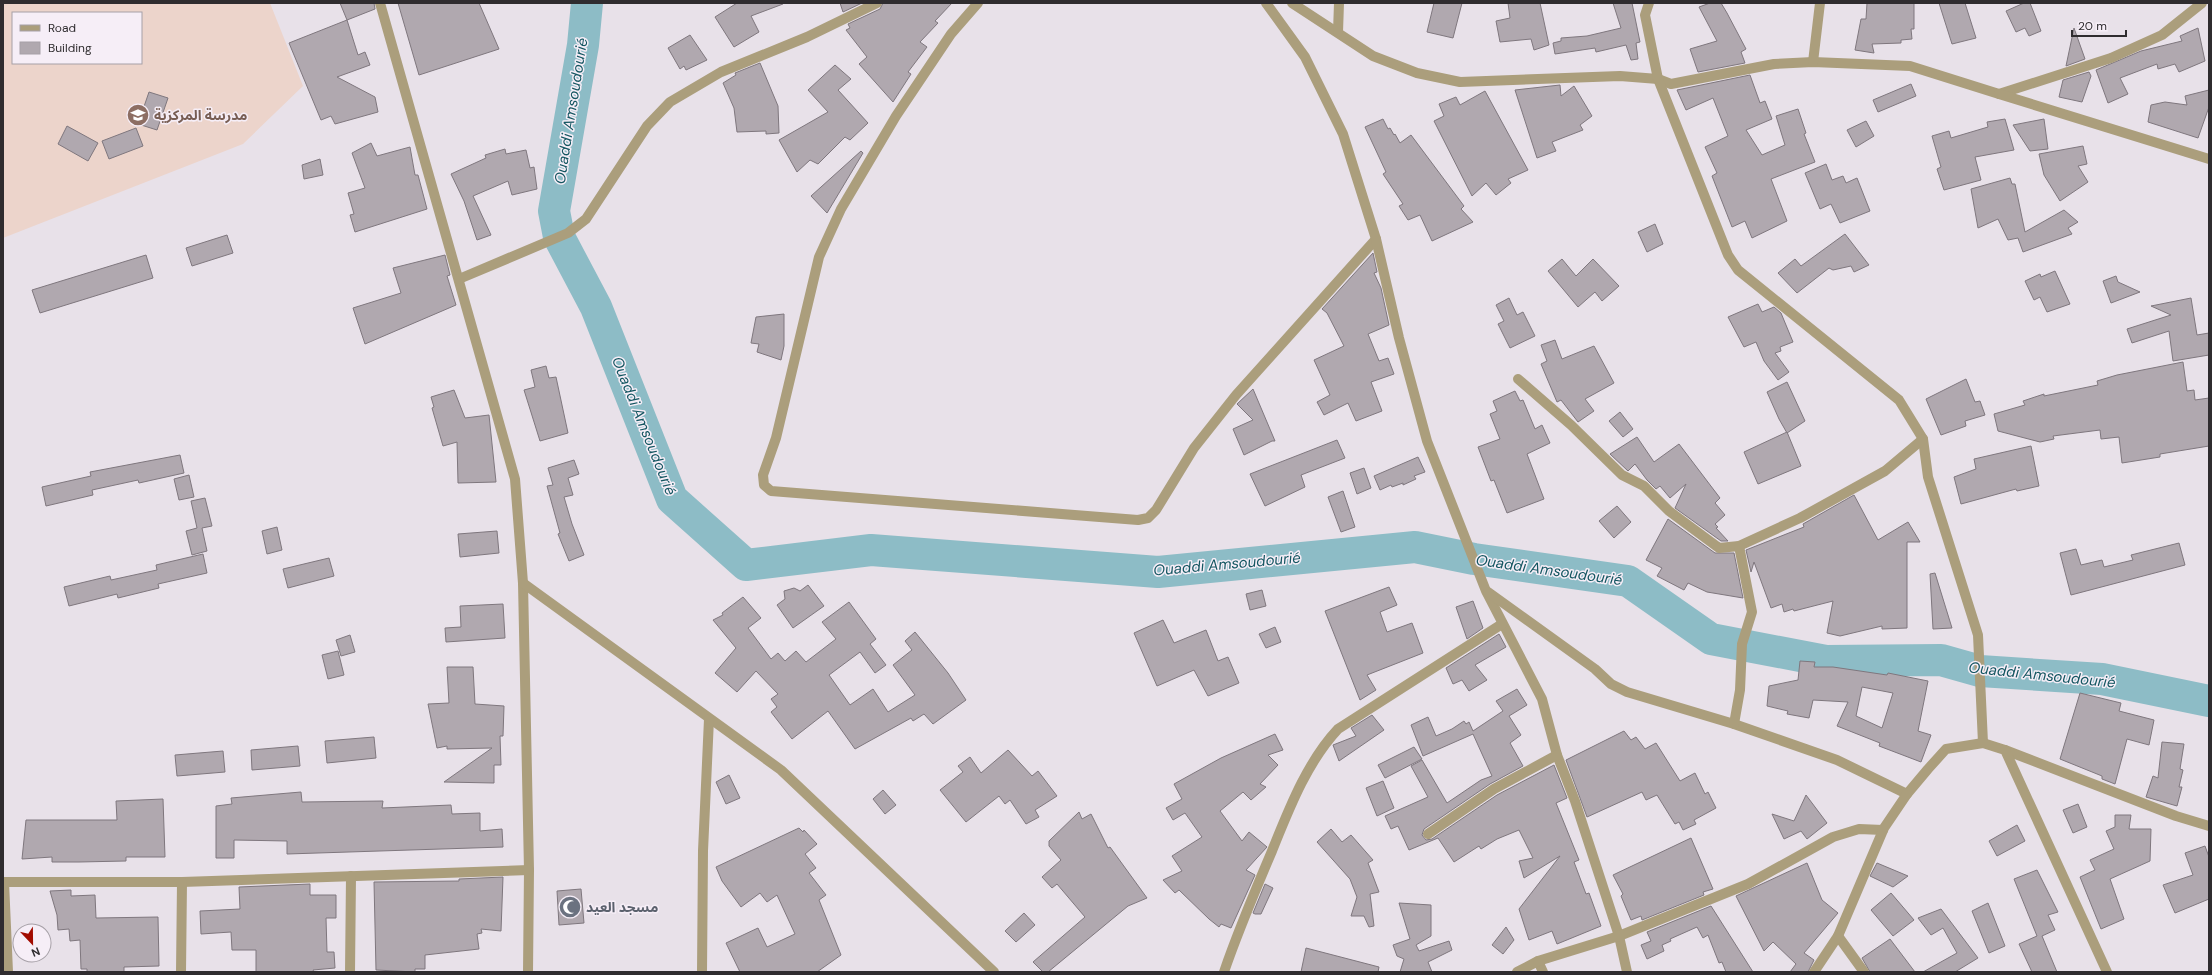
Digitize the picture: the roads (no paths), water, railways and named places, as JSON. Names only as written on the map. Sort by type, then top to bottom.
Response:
[{"type":"street","points":[[380,3],[515,479],[523,583],[529,870],[528,972]]},
{"type":"street","points":[[459,279],[568,233],[586,219],[647,126],[670,102],[721,72],[807,37],[877,3]]},
{"type":"street","points":[[978,3],[951,34],[896,116],[841,209],[819,257],[776,438],[763,475],[764,485],[772,491],[1138,520],[1148,518],[1156,510],[1194,448],[1236,395],[1376,239]]},
{"type":"street","points":[[1266,3],[1305,57],[1343,134],[1376,239],[1399,338],[1427,441],[1486,591],[1542,699],[1557,755],[1588,838],[1619,936],[1627,972]]},
{"type":"street","points":[[1292,3],[1373,56],[1417,73],[1460,82],[1620,76],[1658,79],[1671,84],[1774,64],[1814,62],[1910,66],[2209,159]]},
{"type":"street","points":[[1338,32],[1339,3]]},
{"type":"street","points":[[1649,3],[1645,15],[1658,79],[1720,237],[1738,270],[1899,400],[1923,439],[1928,477],[1978,635],[1983,743]]},
{"type":"street","points":[[1814,62],[1820,3]]},
{"type":"street","points":[[1999,94],[2111,58],[2162,35],[2202,3]]},
{"type":"street","points":[[1518,379],[1571,425],[1622,474],[1644,486],[1669,511],[1718,548],[1739,546],[1800,518],[1885,471],[1923,439]]},
{"type":"street","points":[[1734,724],[1740,690],[1742,644],[1752,612],[1739,546]]},
{"type":"street","points":[[523,583],[781,770],[994,972]]},
{"type":"street","points":[[1486,591],[1595,669],[1611,684],[1627,692],[1734,724],[1837,760],[1907,794]]},
{"type":"street","points":[[1224,972],[1237,933],[1288,812],[1323,745],[1338,729],[1502,624]]},
{"type":"street","points":[[702,972],[704,851],[709,719]]},
{"type":"street","points":[[1814,972],[1838,936],[1883,830],[1907,794],[1946,749],[1983,743],[2005,750],[2176,816],[2209,826]]},
{"type":"street","points":[[2005,750],[2107,972]]},
{"type":"street","points":[[1428,834],[1494,790],[1557,755]]},
{"type":"street","points":[[1517,972],[1538,962],[1619,936],[1748,884],[1833,837],[1859,829],[1883,830]]},
{"type":"street","points":[[8,972],[4,882],[182,882],[529,870]]},
{"type":"street","points":[[350,972],[351,876]]},
{"type":"street","points":[[181,972],[182,882]]},
{"type":"street","points":[[1838,936],[1864,972]]},
{"type":"street","points":[[1538,962],[1543,972]]},
{"type":"waterway","name":"Ouaddi Amsoudourié","points":[[587,3],[583,45],[554,211],[559,237],[596,307],[672,499],[746,565],[871,550],[1158,572],[1415,547],[1474,559],[1628,581],[1711,639],[1826,661],[1941,660],[1980,671],[2102,679],[2209,701]]},
{"type":"place","name":"مدرسة المركزية","points":[[138,115]]},
{"type":"place","name":"مسجد العيد","points":[[570,907]]}]
